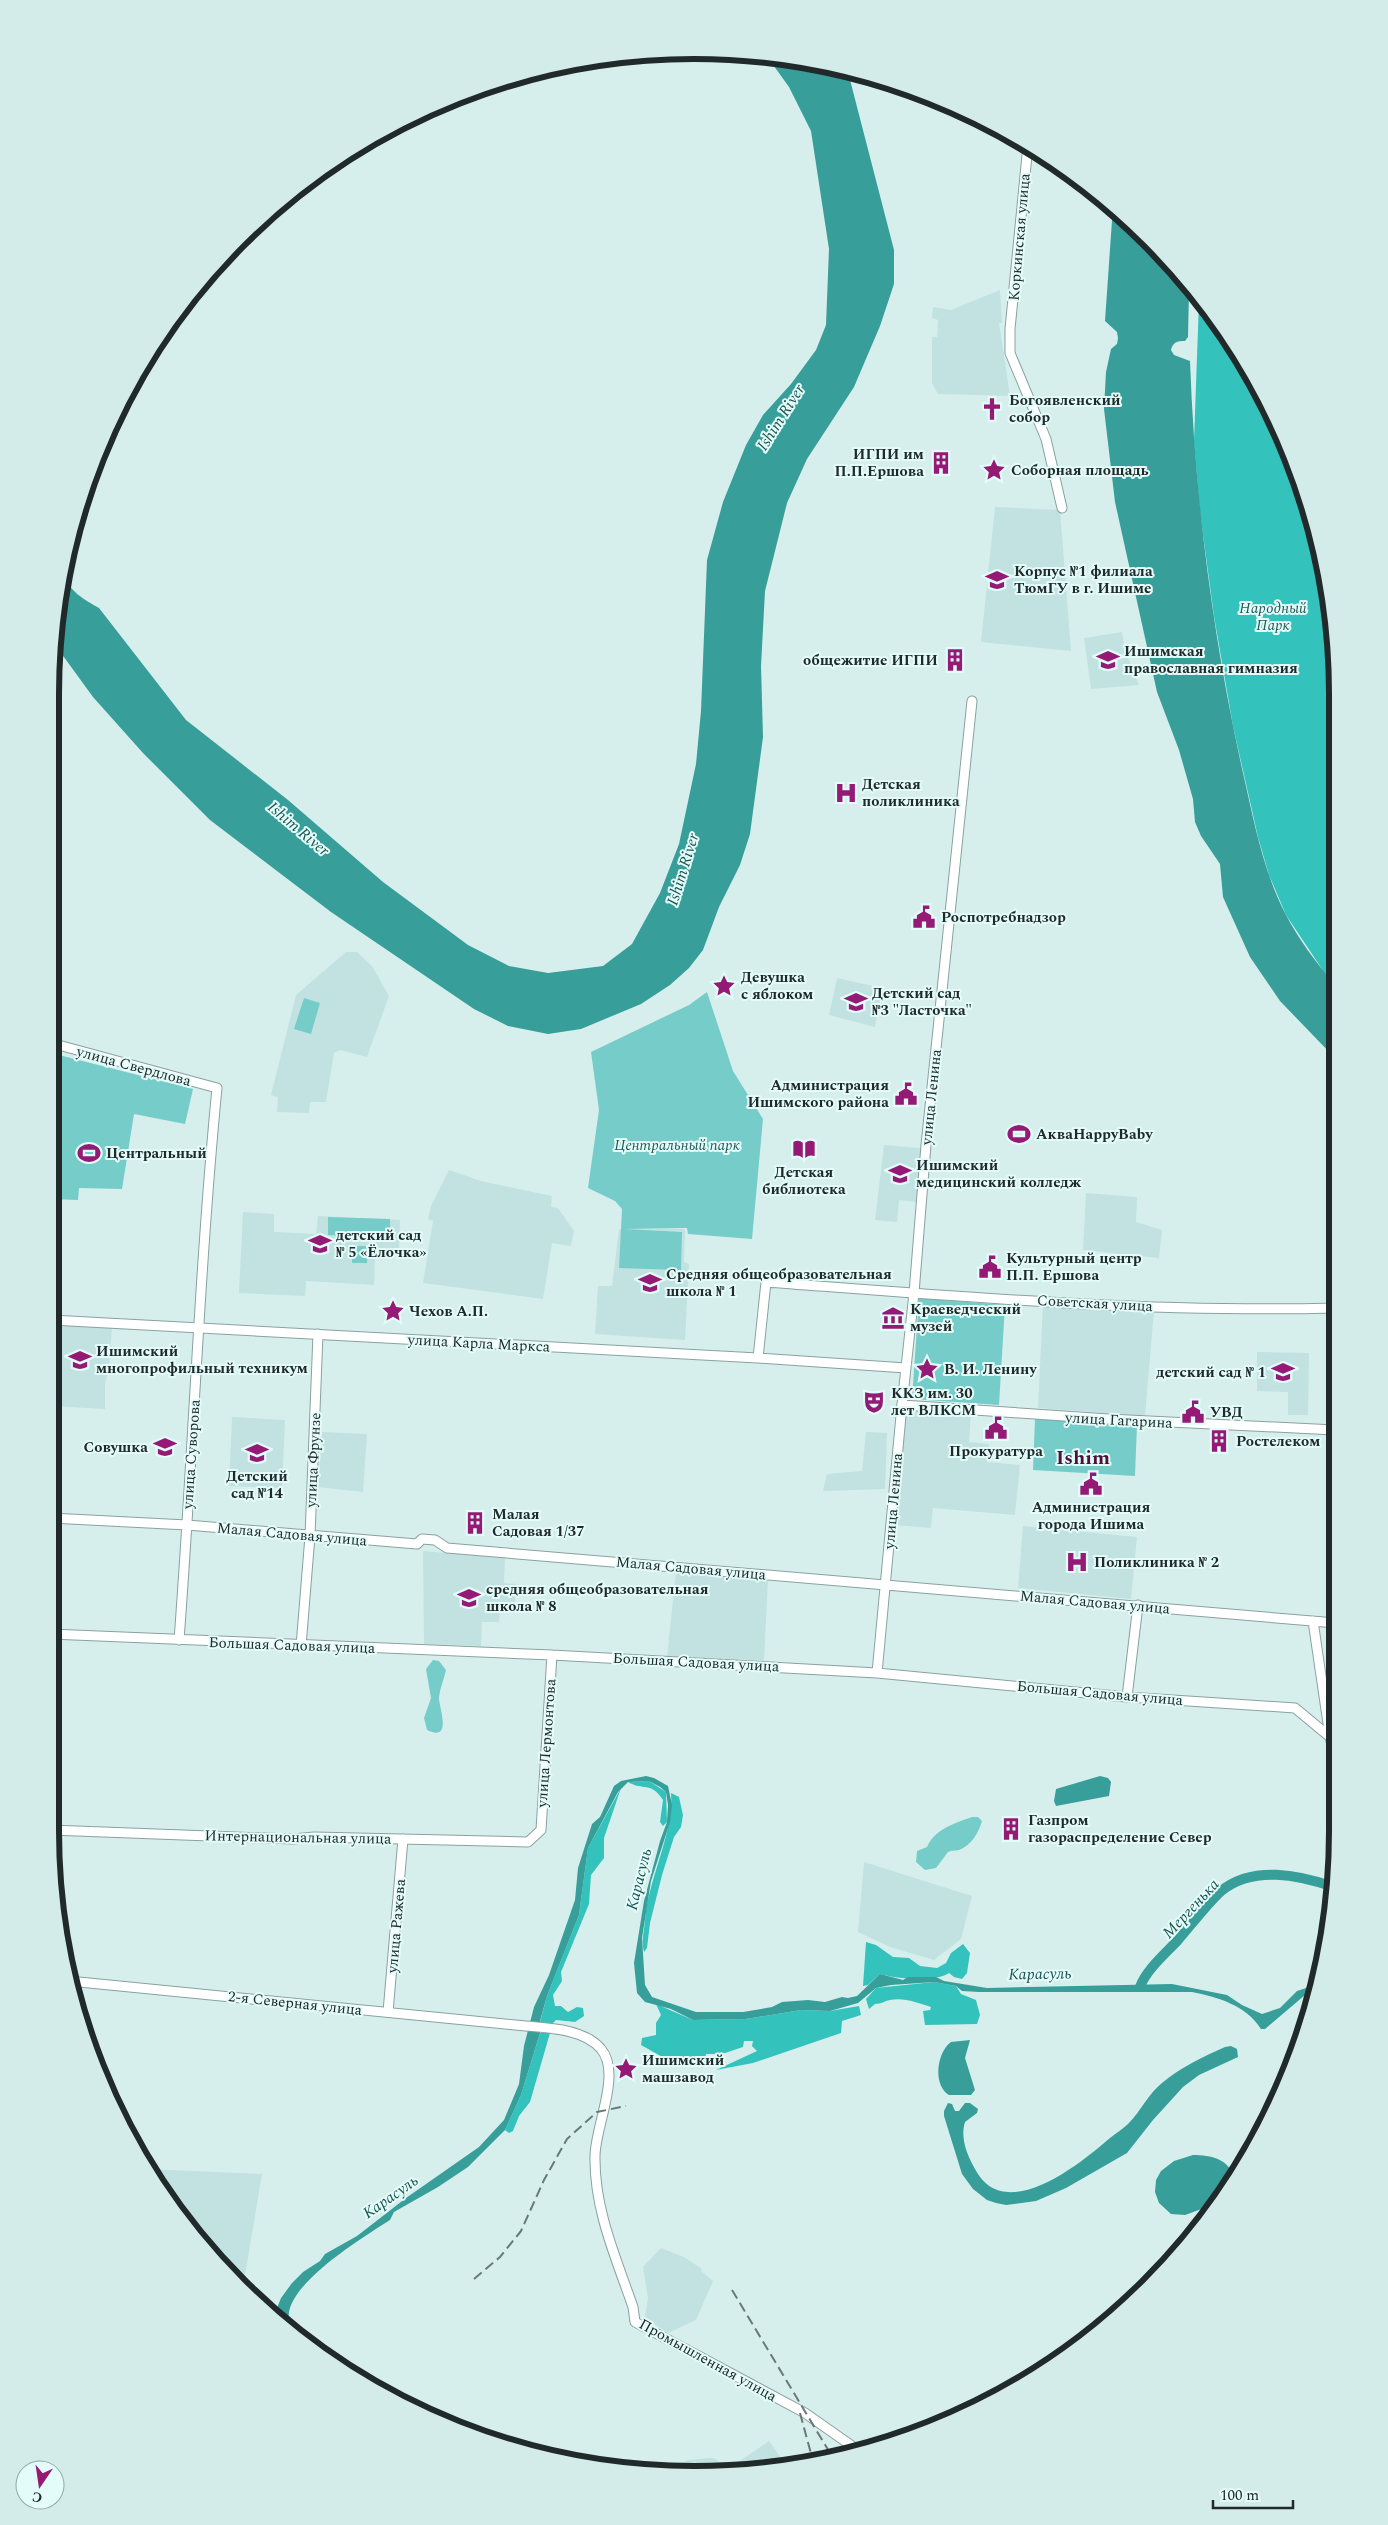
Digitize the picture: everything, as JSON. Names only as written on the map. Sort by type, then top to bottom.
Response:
[{"type":"street","name":"Коркинская улица","points":[[1027,154],[1010,329],[1010,354],[1046,439],[1062,508]]},
{"type":"street","name":"улица Ленина","points":[[878,1673],[926,1145],[972,702]]},
{"type":"street","name":"улица Свердлова","points":[[59,1045],[217,1088]]},
{"type":"street","name":"улица Суворова","points":[[179,1640],[207,1196],[217,1088]]},
{"type":"street","name":"Советская улица","points":[[758,1358],[766,1282],[914,1293],[1164,1306],[1329,1308]]},
{"type":"street","name":"улица Карла Маркса","points":[[59,1320],[758,1358],[906,1368]]},
{"type":"street","name":"улица Фрунзе","points":[[301,1646],[310,1536],[318,1334]]},
{"type":"street","name":"улица Гагарина","points":[[902,1405],[1108,1420],[1329,1430]]},
{"type":"street","name":"Малая Садовая улица","points":[[59,1518],[187,1525],[417,1544],[422,1539],[435,1540],[447,1548],[1329,1622]]},
{"type":"street","points":[[1127,1697],[1138,1605]]},
{"type":"street","points":[[1313,1621],[1329,1730]]},
{"type":"street","name":"Большая Садовая улица","points":[[59,1634],[552,1655],[878,1673],[1127,1697],[1295,1708],[1329,1736]]},
{"type":"street","name":"улица Лермонтова","points":[[541,1830],[552,1655]]},
{"type":"street","name":"Интернациональная улица","points":[[59,1830],[293,1839],[314,1837],[521,1843],[535,1837],[541,1830]]},
{"type":"street","name":"улица Ражева","points":[[388,2012],[403,1839]]},
{"type":"street","name":"2-я Северная улица","points":[[77,1982],[521,2025]]},
{"type":"street","name":"Промышленная улица","points":[[521,2025],[551,2029],[586,2037],[595,2043],[606,2056],[610,2070],[595,2155],[601,2215],[633,2307],[635,2322],[805,2413],[852,2446]]},
{"type":"shaded area","points":[[1000,290],[1002,323],[999,323],[1010,396],[938,394],[932,383],[932,337],[937,337],[938,320],[932,318],[933,307],[951,310]]},
{"type":"shaded area","points":[[995,507],[1060,510],[1071,651],[981,642]]},
{"type":"shaded area","name":"Ишимская православная гимназия","points":[[1122,632],[1125,650],[1139,685],[1091,689],[1084,638]]},
{"type":"shaded area","points":[[346,952],[357,952],[372,966],[389,996],[367,1057],[340,1050],[334,1053],[326,1102],[310,1102],[309,1113],[277,1112],[278,1097],[271,1095],[296,995]]},
{"type":"shaded area","name":"Детский сад №3 \"Ласточка\"","points":[[837,978],[882,988],[875,1027],[829,1015]]},
{"type":"shaded area","name":"Ишимский медицинский колледж","points":[[884,1145],[920,1148],[917,1202],[899,1200],[897,1222],[875,1220]]},
{"type":"shaded area","points":[[449,1170],[481,1181],[552,1196],[551,1207],[558,1208],[574,1231],[571,1246],[552,1243],[543,1299],[423,1283],[433,1221],[428,1219],[431,1206]]},
{"type":"shaded area","points":[[1086,1193],[1137,1197],[1136,1222],[1162,1230],[1159,1258],[1083,1250]]},
{"type":"shaded area","name":"детский сад № 5 «Ёлочка»","points":[[243,1212],[274,1214],[274,1232],[316,1234],[318,1216],[400,1220],[399,1255],[375,1254],[374,1285],[306,1281],[305,1296],[239,1293]]},
{"type":"shaded area","name":"Средняя общеобразовательная школа № 1","points":[[619,1229],[685,1229],[684,1262],[689,1264],[685,1340],[595,1334],[598,1286],[612,1286]]},
{"type":"shaded area","points":[[1043,1304],[1154,1310],[1145,1416],[1038,1408]]},
{"type":"shaded area","name":"Ишимский многопрофильный техникум","points":[[59,1323],[112,1326],[109,1367],[105,1384],[105,1409],[59,1406]]},
{"type":"shaded area","name":"детский сад № 1","points":[[1257,1352],[1309,1353],[1308,1415],[1288,1415],[1288,1392],[1257,1391]]},
{"type":"shaded area","points":[[907,1408],[971,1412],[969,1442],[989,1444],[987,1462],[1020,1465],[1015,1515],[933,1508],[931,1528],[895,1525]]},
{"type":"shaded area","name":"Детский сад №14","points":[[232,1417],[285,1420],[282,1488],[229,1486]]},
{"type":"shaded area","points":[[322,1432],[367,1434],[363,1492],[318,1487]]},
{"type":"shaded area","points":[[866,1432],[887,1433],[885,1489],[823,1491],[827,1474],[862,1471]]},
{"type":"shaded area","name":"Поликлиника № 2","points":[[1023,1526],[1137,1537],[1131,1599],[1018,1588]]},
{"type":"shaded area","name":"средняя общеобразовательная школа № 8","points":[[423,1551],[505,1558],[504,1583],[516,1584],[515,1613],[500,1612],[499,1622],[482,1622],[481,1646],[424,1644]]},
{"type":"shaded area","points":[[676,1572],[768,1579],[764,1662],[667,1657]]},
{"type":"shaded area","points":[[864,1862],[972,1896],[961,1939],[934,1960],[890,1947],[858,1932]]},
{"type":"shaded area","points":[[157,2169],[262,2174],[244,2279],[216,2250],[190,2218]]},
{"type":"shaded area","points":[[661,2248],[684,2257],[702,2269],[701,2271],[713,2281],[696,2320],[668,2333],[645,2316],[648,2298],[643,2267]]},
{"type":"shaded area","points":[[769,2441],[783,2460],[777,2461],[734,2465]]},
{"type":"shaded area","points":[[714,2458],[723,2465],[679,2466],[689,2460]]},
{"type":"green space","name":"Народный Парк","points":[[1199,308],[1244,376],[1264,413],[1296,490],[1317,570],[1328,652],[1329,978],[1286,915],[1269,875],[1258,837],[1233,726],[1214,616],[1200,512],[1194,441]]},
{"type":"green space","name":"Центральный парк","points":[[707,992],[733,1071],[763,1119],[752,1239],[688,1234],[687,1228],[624,1229],[682,1232],[681,1270],[619,1268],[622,1209],[615,1201],[588,1188],[599,1110],[591,1052],[689,1005]]},
{"type":"green space","points":[[304,998],[320,1003],[311,1034],[294,1029]]},
{"type":"green space","name":"Центральный","points":[[59,1055],[193,1089],[185,1124],[134,1114],[122,1189],[79,1188],[78,1200],[59,1199]]},
{"type":"green space","points":[[328,1217],[390,1219],[390,1237],[328,1235]]},
{"type":"green space","points":[[352,1246],[368,1246],[367,1263],[352,1263]]},
{"type":"green space","points":[[919,1298],[1005,1305],[999,1405],[912,1399]]},
{"type":"green space","points":[[1035,1419],[1137,1424],[1135,1476],[1033,1470]]},
{"type":"green space","points":[[433,1660],[439,1661],[446,1670],[439,1697],[443,1721],[442,1727],[440,1731],[435,1733],[427,1730],[424,1718],[431,1698],[426,1669]]},
{"type":"green space","points":[[649,1781],[666,1792],[667,1822],[663,1826],[660,1822],[663,1800],[659,1794],[651,1788],[633,1785],[628,1782]]},
{"type":"green space","points":[[621,1788],[604,1838],[604,1858],[591,1875],[589,1904],[561,1972],[562,1981],[553,1995],[555,2006],[561,2006],[568,2012],[577,2007],[583,2008],[584,2016],[575,2022],[556,2020],[552,2024],[540,2022],[547,1996],[579,1915],[588,1848]]},
{"type":"green space","points":[[671,1793],[679,1797],[683,1815],[681,1827],[674,1837],[662,1875],[650,1923],[647,1948],[644,1952],[643,1940],[647,1905],[669,1824]]},
{"type":"green space","points":[[972,1817],[978,1817],[982,1821],[977,1834],[971,1842],[959,1850],[948,1852],[936,1868],[925,1870],[916,1862],[917,1851],[927,1847],[940,1831],[952,1824]]},
{"type":"green space","points":[[866,1942],[876,1945],[893,1957],[909,1958],[920,1966],[937,1968],[946,1963],[951,1953],[963,1944],[970,1953],[967,1973],[962,1979],[954,1977],[949,1973],[926,1979],[880,1974],[868,1985],[863,1986]]},
{"type":"green space","points":[[934,1982],[956,1986],[961,1994],[976,2000],[980,2015],[977,2024],[925,2025],[923,2011],[930,2010],[931,2007],[906,2000],[888,2000],[875,2004],[869,2009],[866,1999],[876,1988]]},
{"type":"green space","points":[[656,2004],[693,2020],[746,2019],[801,2010],[830,2011],[859,2006],[861,2015],[842,2021],[841,2033],[753,2063],[716,2070],[757,2051],[752,2046],[753,2041],[744,2041],[743,2047],[722,2054],[706,2054],[705,2060],[710,2064],[673,2063],[641,2045],[642,2038],[656,2035],[656,2023],[661,2015]]},
{"type":"green space","points":[[540,2033],[550,2033],[530,2102],[519,2116],[513,2131],[509,2133],[505,2130],[521,2095]]},
{"type":"water","name":"Ishim River","points":[[772,64],[850,78],[894,250],[894,284],[880,326],[854,387],[807,459],[787,503],[765,591],[761,666],[763,737],[750,834],[740,865],[719,907],[703,950],[689,968],[670,985],[641,1004],[581,1029],[548,1034],[508,1026],[474,1009],[331,912],[210,820],[143,753],[93,697],[60,652],[69,584],[83,598],[99,608],[186,720],[288,800],[383,882],[468,945],[509,966],[548,973],[603,966],[632,944],[660,893],[679,844],[696,764],[701,711],[707,560],[723,502],[746,445],[763,415],[791,384],[816,350],[826,325],[829,249],[811,131],[789,87]]},
{"type":"water","points":[[1112,215],[1172,275],[1189,296],[1188,337],[1185,341],[1174,344],[1171,350],[1174,355],[1190,361],[1192,413],[1201,517],[1214,620],[1232,722],[1255,827],[1271,881],[1296,933],[1329,977],[1329,1052],[1280,1001],[1250,957],[1223,897],[1220,864],[1201,836],[1195,822],[1193,799],[1179,750],[1157,692],[1115,502],[1104,409],[1106,372],[1111,349],[1117,344],[1118,338],[1117,332],[1105,321]]},
{"type":"water","points":[[646,1776],[668,1786],[672,1805],[670,1822],[651,1881],[642,1938],[645,1985],[652,1997],[696,2012],[743,2012],[772,2007],[782,2002],[808,2000],[825,2002],[842,1997],[848,1998],[857,1996],[880,1974],[903,1980],[908,1977],[936,1977],[944,1981],[987,1988],[1172,1984],[1227,1995],[1242,2005],[1262,2014],[1280,2008],[1297,1991],[1310,1987],[1308,1995],[1305,1995],[1265,2029],[1261,2029],[1247,2014],[1230,2003],[1192,1992],[979,1992],[962,1991],[956,1986],[934,1982],[876,1988],[858,2003],[830,2011],[801,2010],[746,2019],[693,2020],[671,2009],[645,2002],[637,1993],[634,1963],[644,1901],[667,1822],[668,1805],[666,1792],[660,1787],[649,1781],[628,1782],[618,1792],[588,1848],[579,1915],[547,1996],[540,2021],[540,2033],[521,2095],[505,2130],[468,2167],[438,2187],[394,2212],[390,2220],[347,2248],[316,2273],[303,2286],[294,2299],[289,2312],[289,2320],[277,2311],[277,2308],[281,2298],[303,2272],[320,2261],[325,2254],[357,2236],[406,2198],[479,2147],[504,2120],[519,2084],[524,2046],[534,2007],[549,1975],[575,1900],[578,1868],[592,1824],[600,1817],[614,1786],[621,1781]]},
{"type":"water","points":[[1100,1776],[1108,1778],[1111,1782],[1109,1796],[1056,1806],[1054,1801],[1056,1789]]},
{"type":"water","points":[[970,2040],[965,2058],[975,2090],[971,2095],[949,2095],[940,2084],[938,2069],[942,2054],[951,2042]]},
{"type":"water","points":[[1231,2046],[1237,2049],[1238,2057],[1199,2075],[1183,2087],[1153,2120],[1127,2153],[1066,2188],[1036,2201],[1006,2205],[987,2200],[973,2189],[962,2174],[944,2116],[948,2103],[952,2104],[955,2111],[959,2111],[965,2103],[970,2103],[978,2109],[977,2113],[965,2122],[963,2134],[972,2164],[988,2185],[1005,2192],[1023,2191],[1043,2184],[1062,2174],[1126,2126],[1157,2087],[1169,2077],[1192,2063]]},
{"type":"water","points":[[1193,2155],[1213,2157],[1224,2163],[1231,2170],[1205,2208],[1185,2215],[1171,2214],[1159,2203],[1155,2192],[1156,2180],[1161,2171],[1174,2161]]},
{"type":"waterway","name":"Мергенька","points":[[1140,1987],[1151,1968],[1210,1902],[1221,1891],[1234,1883],[1262,1875],[1276,1875],[1291,1876],[1327,1885]]},
{"type":"railway","points":[[474,2279],[500,2257],[521,2231],[544,2180],[567,2139],[597,2112],[626,2106]]},
{"type":"railway","points":[[732,2290],[829,2452]]},
{"type":"railway","points":[[800,2413],[811,2455]]},
{"type":"place","name":"Богоявленский собор","points":[[992,409]]},
{"type":"place","name":"ИГПИ им П.П.Ершова","points":[[941,463]]},
{"type":"place","name":"Соборная площадь","points":[[994,470]]},
{"type":"place","name":"Корпус №1 филиала ТюмГУ в г. Ишиме","points":[[997,580]]},
{"type":"place","name":"общежитие ИГПИ","points":[[955,660]]},
{"type":"place","name":"Ишимская православная гимназия","points":[[1108,660]]},
{"type":"place","name":"Детская поликлиника","points":[[846,793]]},
{"type":"place","name":"Роспотребнадзор","points":[[924,917]]},
{"type":"place","name":"Девушка с яблоком","points":[[724,986]]},
{"type":"place","name":"Детский сад №3 \"Ласточка\"","points":[[856,1002]]},
{"type":"place","name":"Администрация Ишимского района","points":[[906,1094]]},
{"type":"place","name":"АкваHappyBaby","points":[[1019,1134]]},
{"type":"place","name":"Детская библиотека","points":[[804,1149]]},
{"type":"place","name":"Центральный","points":[[89,1153]]},
{"type":"place","name":"Ишимский медицинский колледж","points":[[900,1174]]},
{"type":"place","name":"детский сад № 5 «Ёлочка»","points":[[320,1244]]},
{"type":"place","name":"Культурный центр П.П. Ершова","points":[[990,1267]]},
{"type":"place","name":"Средняя общеобразовательная школа № 1","points":[[650,1283]]},
{"type":"place","name":"Чехов А.П.","points":[[393,1311]]},
{"type":"place","name":"Краеведческий музей","points":[[893,1318]]},
{"type":"place","name":"Ишимский многопрофильный техникум","points":[[80,1360]]},
{"type":"place","name":"В. И. Ленину","points":[[927,1369]]},
{"type":"place","name":"детский сад № 1","points":[[1283,1372]]},
{"type":"place","name":"ККЗ им. 30 лет ВЛКСМ","points":[[874,1402]]},
{"type":"place","name":"УВД","points":[[1193,1412]]},
{"type":"place","name":"Прокуратура","points":[[996,1428]]},
{"type":"place","name":"Ростелеком","points":[[1219,1441]]},
{"type":"place","name":"Совушка","points":[[165,1447]]},
{"type":"place","name":"Детский сад №14","points":[[257,1453]]},
{"type":"place","name":"Администрация города Ишима","points":[[1091,1484]]},
{"type":"place","name":"Малая Садовая 1/37","points":[[475,1523]]},
{"type":"place","name":"Поликлиника № 2","points":[[1077,1562]]},
{"type":"place","name":"средняя общеобразовательная школа № 8","points":[[469,1598]]},
{"type":"place","name":"Газпром газораспределение Север","points":[[1011,1829]]},
{"type":"place","name":"Ишимский машзавод","points":[[626,2069]]},
{"type":"district","name":"Ishim","points":[[1083,1457]]},
{"type":"water label","name":"Карасуль","points":[[638,1879]]},
{"type":"water label","name":"Карасуль","points":[[1040,1973]]},
{"type":"water label","name":"Карасуль","points":[[390,2196]]}]
